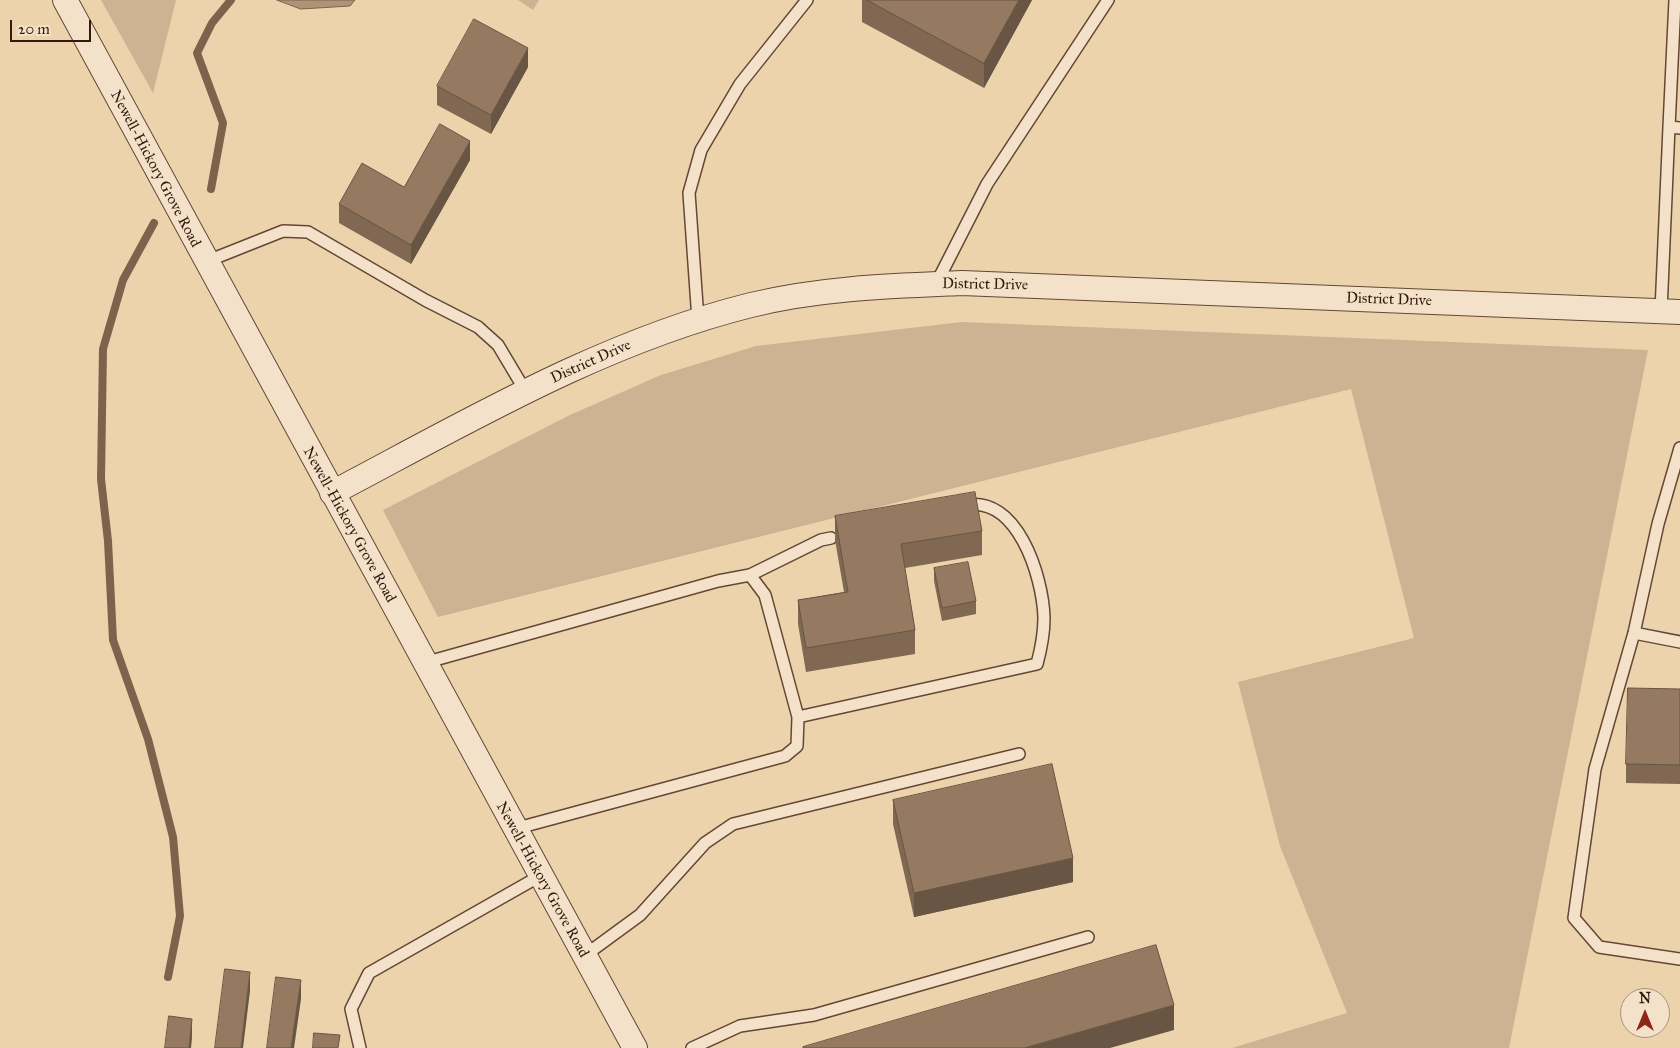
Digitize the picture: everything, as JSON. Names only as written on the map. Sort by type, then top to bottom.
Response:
[{"type":"street","name":"Newell-Hickory Grove Road","points":[[65,0],[205,262],[635,1048]]},
{"type":"street","name":"District Drive","points":[[332,493],[595,358],[698,320],[752,304],[871,286],[962,284],[1670,311]]},
{"type":"lane","points":[[698,320],[689,193],[700,150],[740,84],[807,0]]},
{"type":"lane","points":[[936,284],[987,184],[1108,0]]},
{"type":"lane","points":[[1670,311],[1675,0]]},
{"type":"lane","points":[[205,262],[283,231],[308,232],[425,300],[478,326],[498,345],[526,392]]},
{"type":"lane","points":[[1680,448],[1658,524],[1634,633],[1595,769],[1574,918],[1599,946],[1680,959]]},
{"type":"lane","points":[[798,716],[1037,664],[1041,649],[1044,618],[1037,576],[1028,550],[1014,526],[993,508],[974,503],[956,507]]},
{"type":"lane","points":[[424,663],[718,581],[750,575],[821,540],[831,538]]},
{"type":"lane","points":[[514,829],[785,756],[797,746],[798,716],[765,595],[750,575]]},
{"type":"lane","points":[[1634,633],[1680,642]]},
{"type":"lane","points":[[584,956],[640,915],[705,843],[733,824],[1019,754]]},
{"type":"lane","points":[[360,1048],[357,1043],[351,1009],[368,973],[540,876]]},
{"type":"lane","points":[[692,1048],[740,1026],[814,1015],[1088,937]]},
{"type":"shaded area","points":[[101,0],[176,0],[153,93]]},
{"type":"shaded area","points":[[277,0],[355,0],[350,6],[301,9]]},
{"type":"shaded area","points":[[518,0],[539,0],[533,10]]},
{"type":"shaded area","points":[[962,322],[1648,350],[1509,1048],[1232,1048],[1347,1013],[1280,846],[1238,682],[1414,638],[1351,389],[438,617],[383,510],[570,415],[661,375],[756,346]]},
{"type":"building","points":[[867,0],[1019,0],[984,63]]},
{"type":"building","points":[[474,19],[528,48],[491,115],[437,86]]},
{"type":"building","points":[[440,124],[470,141],[411,245],[339,204],[362,163],[404,187]]},
{"type":"building","points":[[975,492],[982,531],[901,544],[915,630],[806,648],[798,600],[848,592],[835,516]]},
{"type":"building","points":[[968,562],[976,601],[942,608],[934,568]]},
{"type":"building","points":[[1628,688],[1680,689],[1680,765],[1626,764]]},
{"type":"building","points":[[1052,764],[1073,858],[914,893],[893,800]]},
{"type":"building","points":[[1156,945],[1174,1005],[1024,1048],[803,1048],[803,1047]]},
{"type":"building","points":[[225,969],[250,972],[241,1048],[215,1048]]},
{"type":"building","points":[[276,977],[301,980],[291,1048],[267,1048]]},
{"type":"building","points":[[169,1016],[192,1019],[189,1048],[165,1048]]},
{"type":"building","points":[[314,1033],[340,1035],[338,1048],[313,1048]]},
{"type":"waterway","points":[[211,189],[223,123],[197,53],[212,23],[231,0]]},
{"type":"waterway","points":[[154,223],[123,280],[103,349],[101,479],[108,541],[113,640],[148,739],[173,837],[180,916],[168,977]]}]
